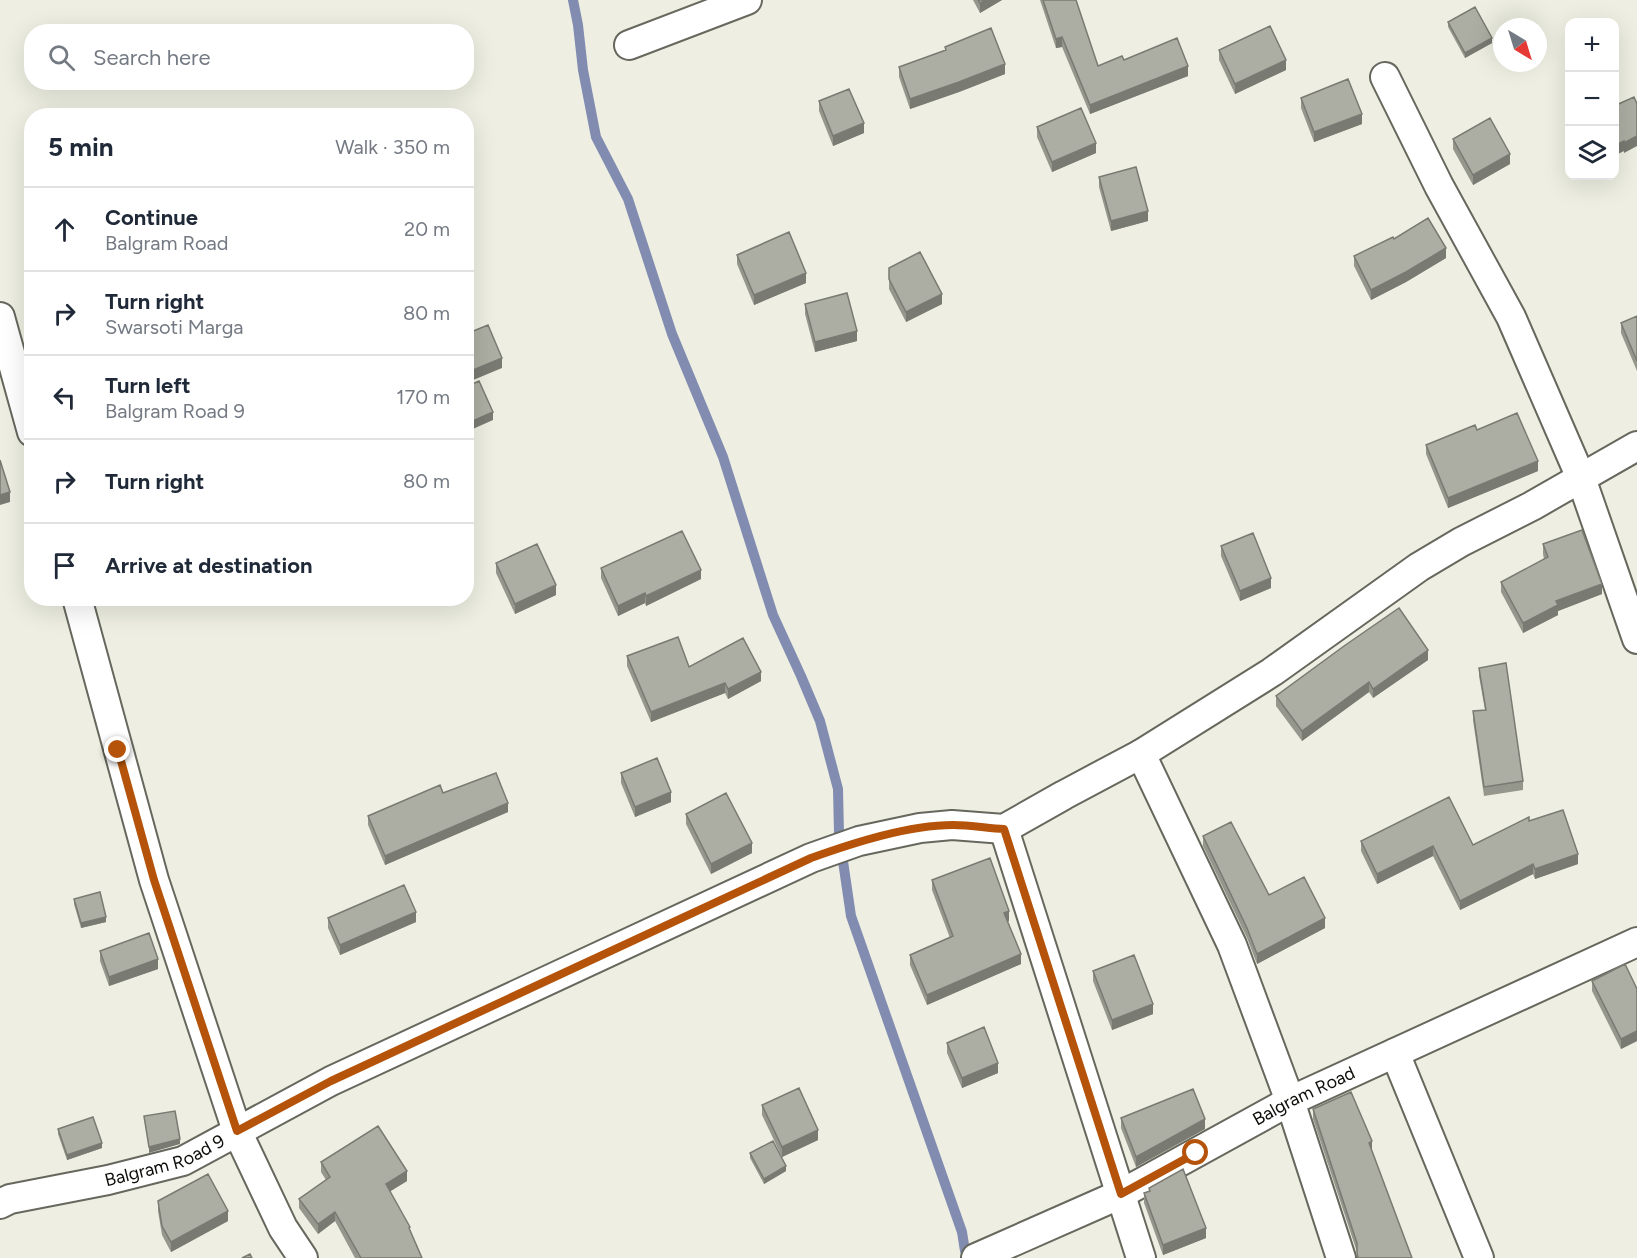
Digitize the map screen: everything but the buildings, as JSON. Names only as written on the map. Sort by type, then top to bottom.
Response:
[{"type":"street","points":[[629,45],[747,0]]},
{"type":"street","points":[[1385,77],[1439,186],[1511,317],[1581,478],[1637,639]]},
{"type":"street","points":[[0,317],[7,372],[24,413]]},
{"type":"street","points":[[1141,1258],[1004,829],[1141,754],[1272,672],[1419,567],[1637,446]]},
{"type":"street","points":[[79,606],[154,880],[237,1131],[284,1228],[303,1258]]},
{"type":"street","points":[[1141,754],[1232,945],[1290,1101],[1341,1258]]},
{"type":"street","name":"Balgram Road 9","points":[[0,1204],[183,1161],[331,1081],[811,858],[859,842],[920,828],[952,825],[1004,829]]},
{"type":"street","name":"Balgram Road","points":[[976,1258],[1121,1194],[1290,1101],[1637,942]]},
{"type":"street","points":[[1395,1053],[1479,1258]]},
{"type":"waterway","points":[[573,0],[596,137],[628,199],[672,334],[723,457],[773,615],[820,721],[838,789],[839,834],[851,916],[962,1232],[965,1251]]},
{"type":"route","points":[[118,750],[154,880],[237,1131],[331,1081],[811,858],[859,842],[920,828],[952,825],[1004,829],[1121,1194],[1196,1153]]}]
